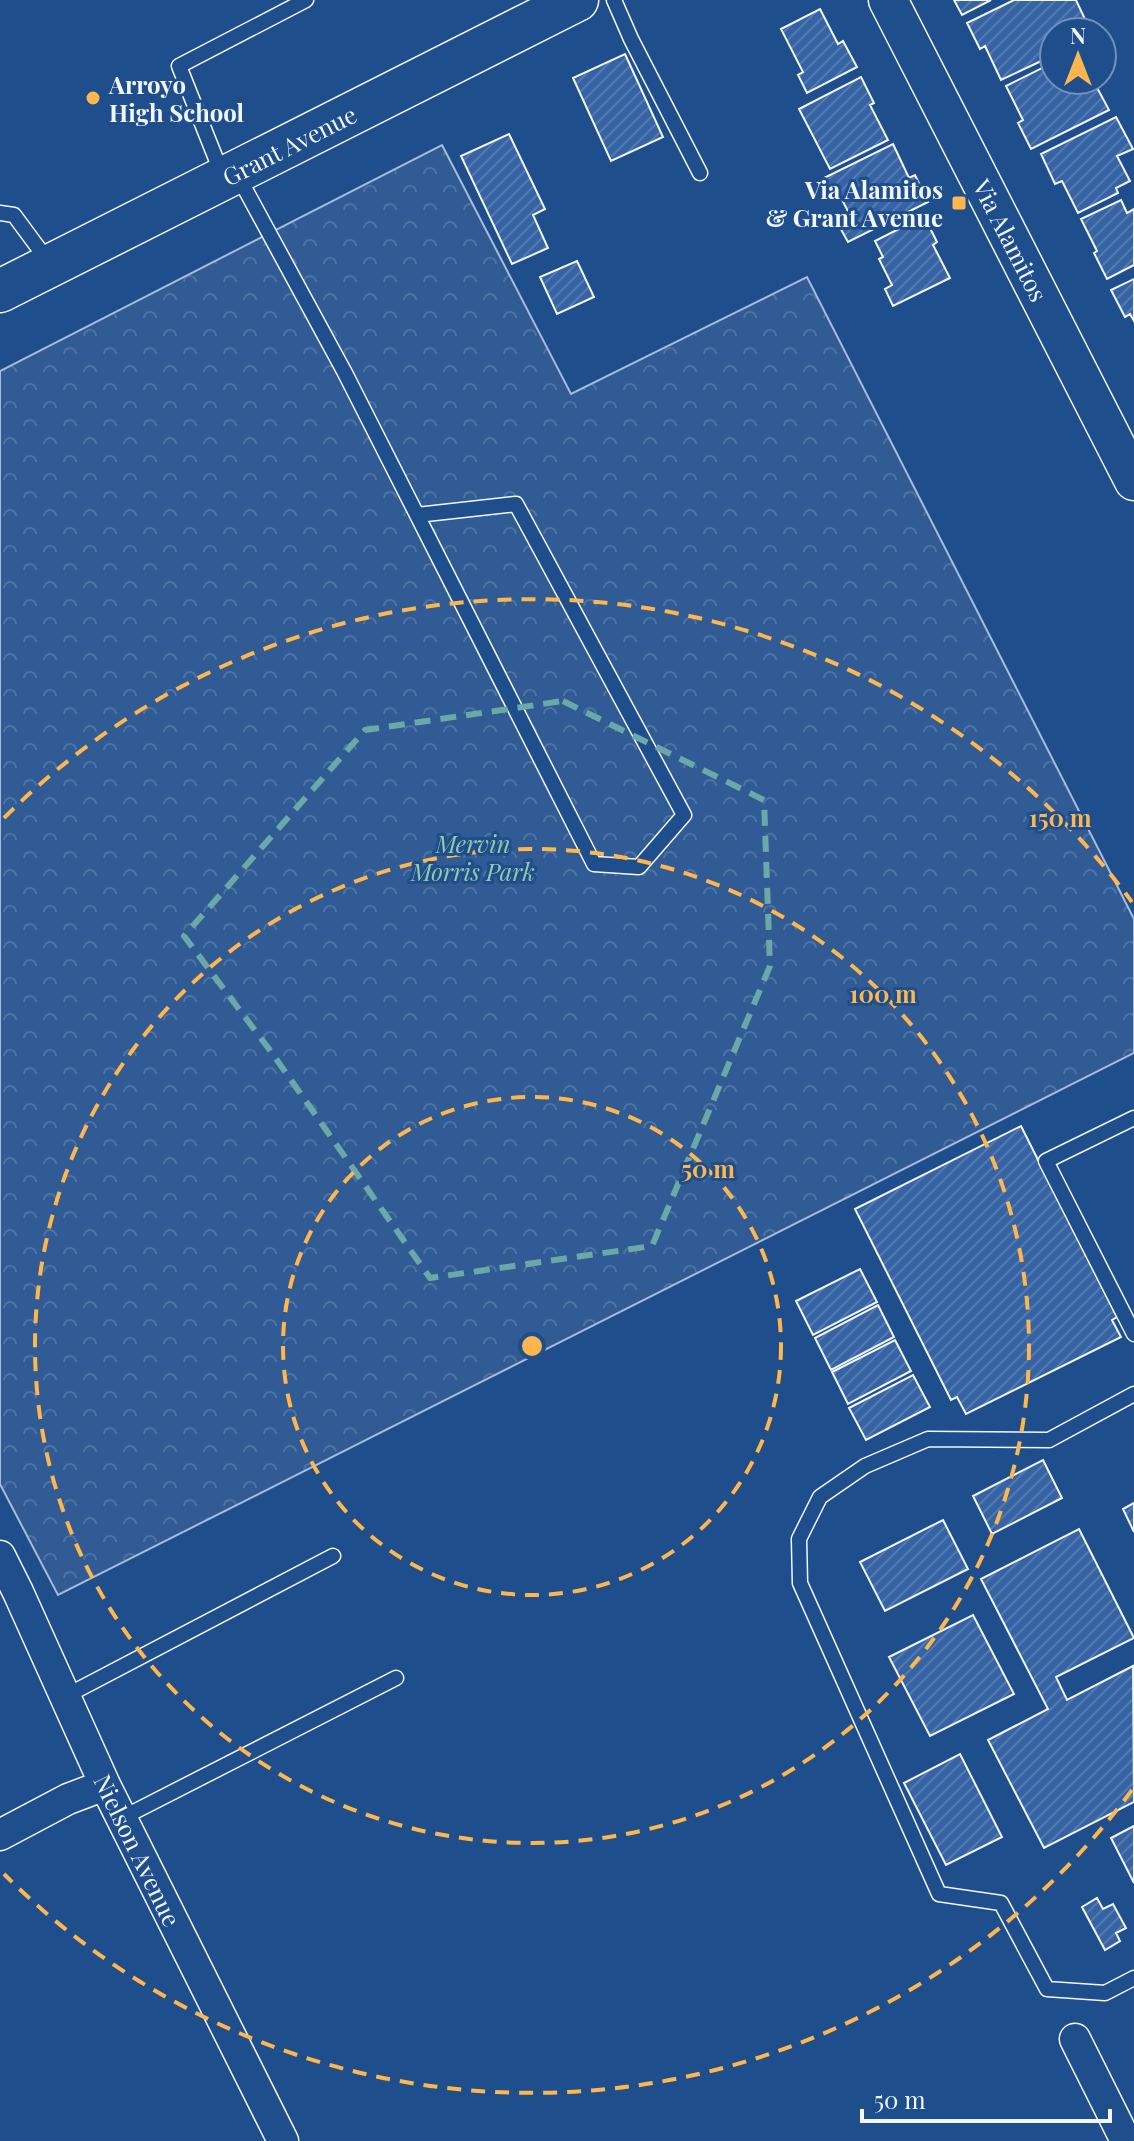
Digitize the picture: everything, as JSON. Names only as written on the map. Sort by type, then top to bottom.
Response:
[{"type":"main road","name":"Grant Avenue","points":[[0,291],[577,0]]},
{"type":"street","name":"Via Alamitos","points":[[888,0],[1134,481]]},
{"type":"street","name":"Nielson Avenue","points":[[0,1556],[9,1597],[66,1696],[105,1785],[283,2141]]},
{"type":"street","points":[[0,1835],[68,1799],[105,1785]]},
{"type":"street","points":[[1075,2039],[1126,2141]]},
{"type":"lane","points":[[306,0],[179,66],[230,175],[345,373],[417,515],[594,864],[639,867],[684,815],[516,504],[417,515]]},
{"type":"lane","points":[[614,0],[700,173]]},
{"type":"lane","points":[[0,213],[14,215],[51,265]]},
{"type":"lane","points":[[1134,1118],[1046,1161],[1134,1334]]},
{"type":"lane","points":[[1134,1394],[1049,1440],[928,1439],[915,1444],[865,1466],[820,1497],[799,1539],[800,1583],[939,1894],[1001,1903],[1047,1989],[1105,1993],[1134,1978]]},
{"type":"lane","points":[[66,1696],[333,1556]]},
{"type":"lane","points":[[122,1818],[396,1678]]},
{"type":"highlighted area","points":[[563,701],[764,800],[770,966],[652,1246],[430,1278],[272,1053],[184,936],[365,730]]},
{"type":"green space","name":"Mervin Morris Park","points":[[442,145],[571,394],[807,277],[1134,919],[1134,1053],[58,1595],[0,1484],[0,371]]},
{"type":"building","points":[[954,0],[991,0],[962,15]]},
{"type":"building","points":[[1014,0],[1076,0],[1084,16],[1038,16],[1038,63],[1001,80],[985,46],[980,49],[967,23]]},
{"type":"building","points":[[820,9],[838,44],[843,41],[857,67],[807,93],[798,75],[803,72],[781,29]]},
{"type":"building","points":[[625,54],[663,137],[611,161],[573,78]]},
{"type":"building","points":[[1038,70],[1038,96],[1102,96],[1109,110],[1031,149],[1018,123],[1023,120],[1006,86]]},
{"type":"building","points":[[861,77],[874,103],[870,105],[888,140],[830,169],[799,109]]},
{"type":"building","points":[[1116,117],[1133,149],[1117,156],[1130,181],[1116,188],[1118,193],[1078,213],[1062,181],[1055,184],[1041,154]]},
{"type":"building","points":[[509,134],[545,209],[533,215],[548,248],[512,264],[461,156]]},
{"type":"building","points":[[893,144],[909,178],[915,175],[928,202],[848,242],[838,224],[851,217],[839,194],[833,197],[824,178]]},
{"type":"building","points":[[1121,200],[1127,213],[1134,209],[1134,265],[1107,279],[1081,219]]},
{"type":"building","points":[[924,216],[937,242],[933,245],[950,278],[893,306],[885,289],[892,285],[879,259],[883,257],[875,241]]},
{"type":"building","points":[[577,261],[594,297],[557,314],[540,277]]},
{"type":"building","points":[[1134,279],[1134,321],[1130,314],[1125,317],[1111,290]]},
{"type":"building","points":[[1021,1126],[1117,1317],[1112,1320],[1121,1337],[966,1414],[957,1397],[951,1400],[855,1209]]},
{"type":"building","points":[[860,1269],[877,1302],[813,1335],[796,1301]]},
{"type":"building","points":[[878,1305],[894,1337],[831,1370],[815,1338]]},
{"type":"building","points":[[895,1340],[911,1371],[848,1404],[832,1372]]},
{"type":"building","points":[[913,1375],[930,1407],[866,1440],[849,1408]]},
{"type":"building","points":[[1043,1460],[1062,1498],[992,1534],[973,1496]]},
{"type":"building","points":[[1134,1503],[1134,1532],[1123,1509]]},
{"type":"building","points":[[943,1520],[968,1569],[885,1611],[860,1562]]},
{"type":"building","points":[[1079,1529],[1134,1638],[1056,1677],[1067,1700],[1133,1666],[1134,1802],[1044,1848],[988,1740],[1048,1709],[981,1579]]},
{"type":"building","points":[[973,1615],[1014,1694],[930,1736],[889,1657]]},
{"type":"building","points":[[960,1754],[1002,1837],[946,1865],[904,1783]]},
{"type":"building","points":[[1134,1826],[1134,1883],[1111,1838]]},
{"type":"building","points":[[1097,1898],[1103,1909],[1113,1904],[1126,1928],[1116,1933],[1120,1941],[1105,1950],[1082,1907]]},
{"type":"place","name":"Arroyo High School","points":[[93,98]]},
{"type":"place","name":"Via Alamitos & Grant Avenue","points":[[959,203]]}]
